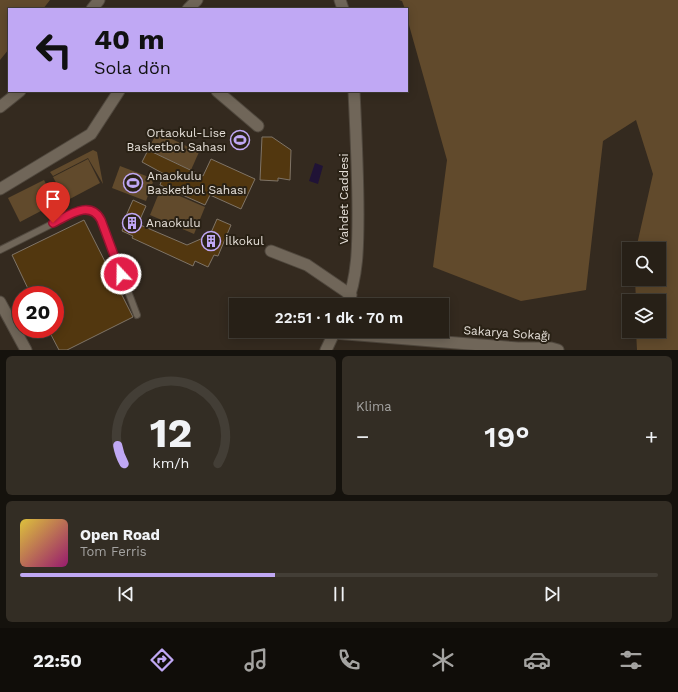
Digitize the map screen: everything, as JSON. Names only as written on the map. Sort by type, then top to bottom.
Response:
[{"type":"street","points":[[93,8],[99,0]]},
{"type":"street","points":[[189,8],[197,0]]},
{"type":"street","points":[[0,107],[19,92]]},
{"type":"street","points":[[0,189],[91,134],[119,92]]},
{"type":"street","points":[[218,92],[258,126]]},
{"type":"street","name":"Vahdet Caddesi","points":[[348,298],[358,245],[358,163],[354,92]]},
{"type":"street","points":[[271,251],[307,265],[346,298]]},
{"type":"street","points":[[0,302],[26,350]]},
{"type":"street","points":[[326,350],[331,338]]},
{"type":"street","name":"Sakarya Sokağı","points":[[403,338],[518,348],[551,348],[558,350]]},
{"type":"lane","points":[[0,250],[80,210],[91,211],[99,216],[101,220],[137,315]]},
{"type":"shaded area","points":[[0,0],[50,0],[44,8],[8,8],[8,50],[0,60]]},
{"type":"shaded area","points":[[399,0],[678,0],[678,350],[637,350],[636,338],[666,338],[666,294],[636,294],[635,286],[666,286],[666,242],[638,242],[653,174],[636,120],[603,141],[586,290],[521,301],[433,267],[447,160],[408,22],[408,8],[405,8],[402,1]]},
{"type":"shaded area","points":[[157,132],[199,152],[191,170],[148,150]]},
{"type":"shaded area","points":[[93,150],[97,152],[103,184],[88,158],[53,176],[50,172]]},
{"type":"shaded area","points":[[88,159],[100,183],[66,201],[53,177]]},
{"type":"shaded area","points":[[315,163],[323,166],[318,184],[309,181]]},
{"type":"shaded area","name":"Anaokulu Basketbol Sahası","points":[[120,166],[154,179],[146,201],[112,188]]},
{"type":"shaded area","points":[[44,180],[56,203],[20,222],[8,198]]},
{"type":"shaded area","points":[[161,188],[205,207],[194,234],[150,215]]},
{"type":"building","points":[[262,137],[272,137],[291,150],[290,180],[278,178],[278,181],[260,180]]},
{"type":"building","points":[[148,150],[203,176],[211,159],[255,179],[241,209],[210,195],[205,205],[160,185],[164,174],[142,162]]},
{"type":"building","points":[[133,200],[146,206],[138,224],[187,245],[210,235],[217,219],[231,225],[218,256],[214,255],[208,267],[195,261],[193,266],[132,238],[133,236],[122,231],[127,219],[125,218]]},
{"type":"building","points":[[84,220],[133,317],[67,350],[59,350],[53,338],[64,338],[64,286],[27,286],[12,255]]},
{"type":"place","name":"Ortaokul-Lise Basketbol Sahası","points":[[240,140]]},
{"type":"place","name":"Anaokulu Basketbol Sahası","points":[[133,183]]},
{"type":"place","name":"Anaokulu","points":[[132,223]]},
{"type":"place","name":"İlkokul","points":[[211,241]]},
{"type":"route","points":[[53,223],[83,209],[91,211],[99,216],[121,274]]}]
